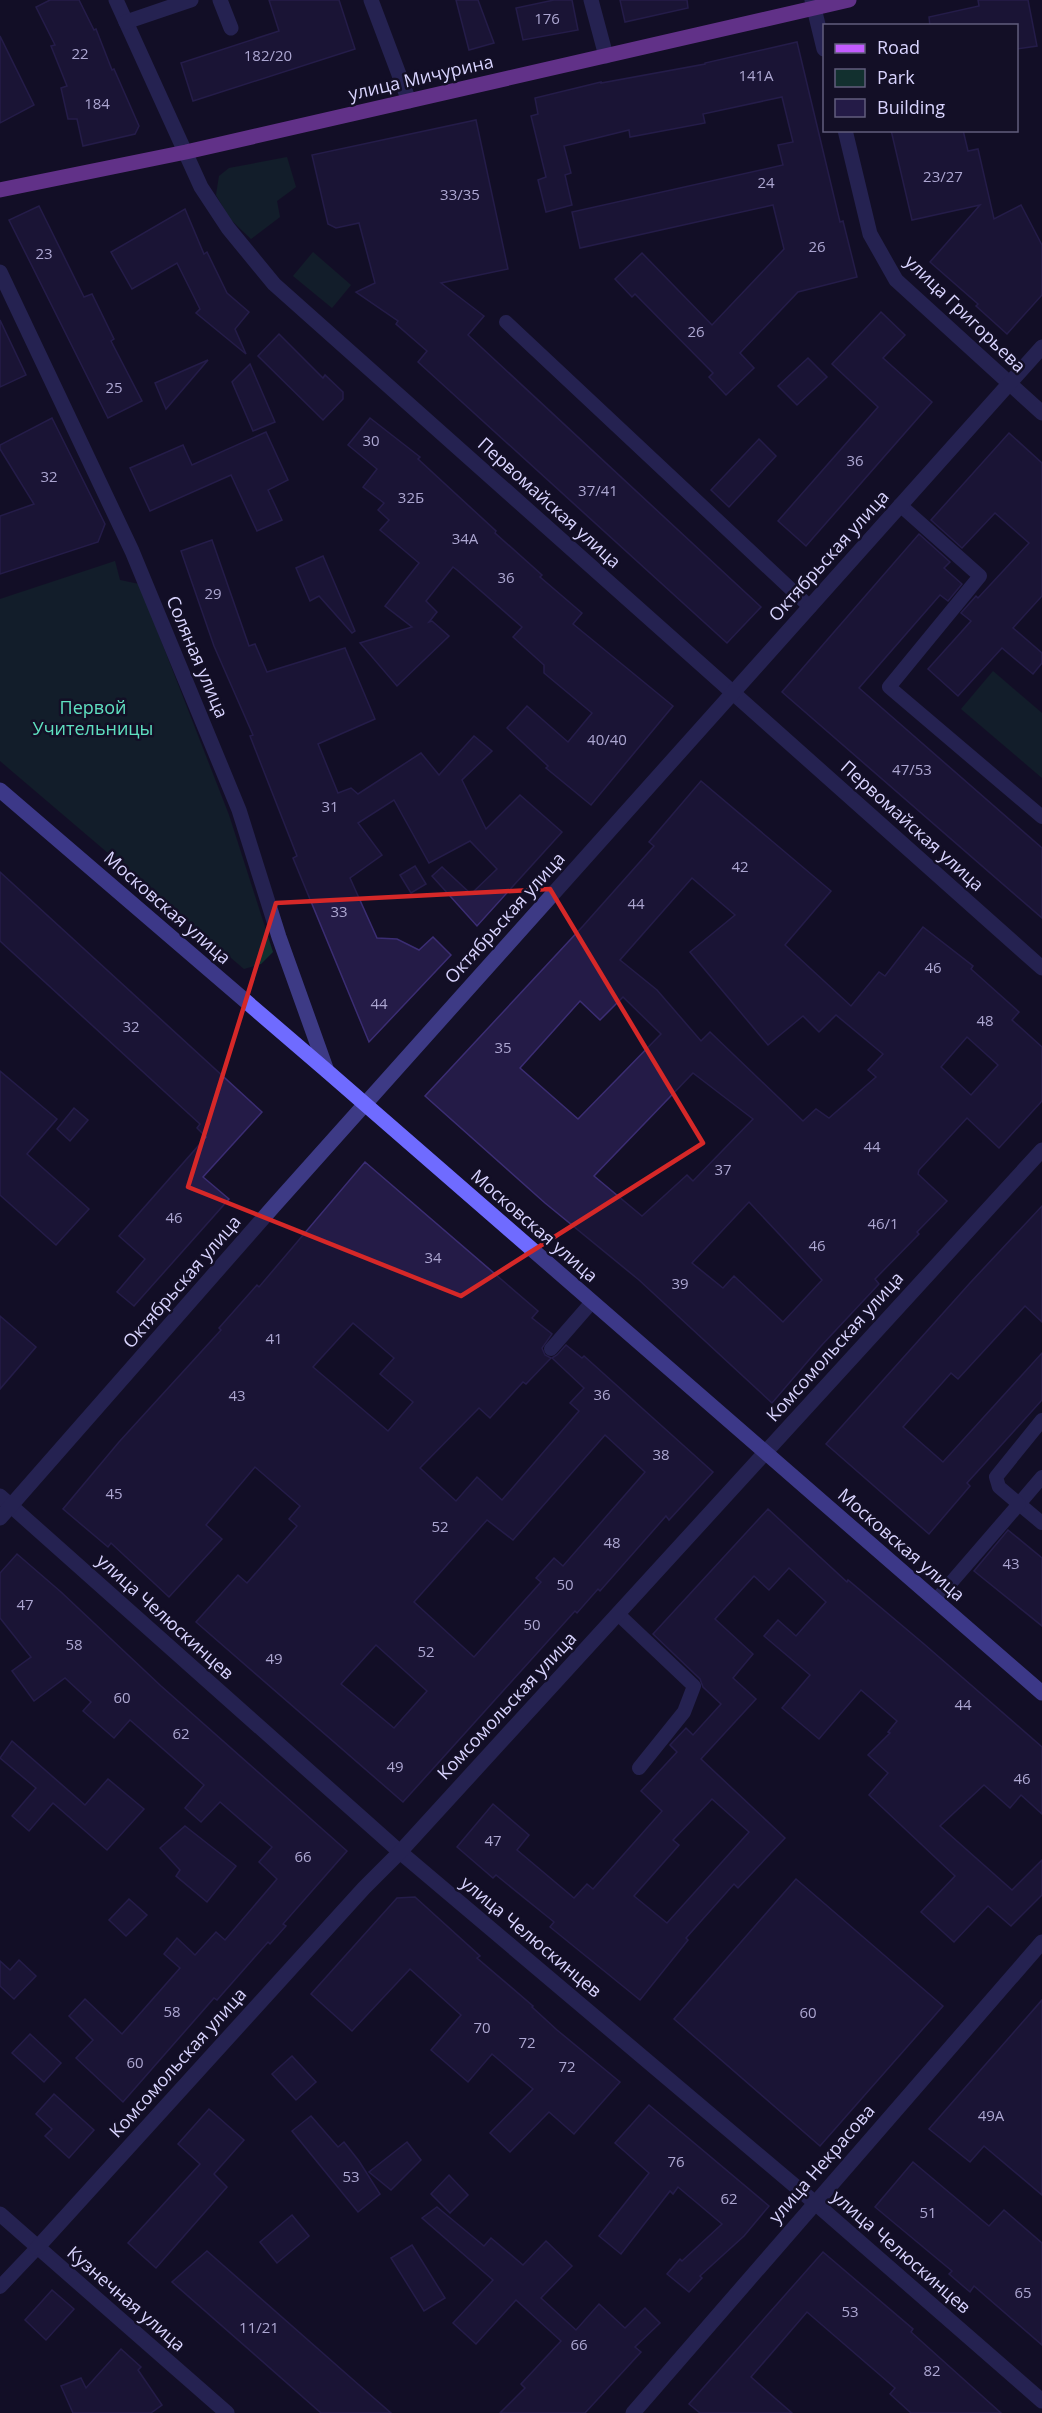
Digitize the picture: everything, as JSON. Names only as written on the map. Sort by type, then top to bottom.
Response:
[{"type":"main road","name":"улица Мичурина","points":[[0,190],[186,153],[606,56],[813,4],[849,0]]},
{"type":"main road","name":"Московская улица","points":[[0,790],[1042,1693]]},
{"type":"street","name":"Первомайская улица","points":[[116,0],[201,187],[228,228],[274,284],[1042,968]]},
{"type":"street","points":[[126,22],[191,0]]},
{"type":"street","points":[[220,0],[231,28]]},
{"type":"street","points":[[371,0],[409,101]]},
{"type":"street","points":[[591,0],[606,56]]},
{"type":"street","points":[[813,4],[823,42]]},
{"type":"street","name":"улица Григорьева","points":[[844,132],[870,234],[896,280],[1042,413]]},
{"type":"street","name":"Соляная улица","points":[[0,272],[132,551],[235,799],[279,937],[327,1071]]},
{"type":"street","name":"Октябрьская улица","points":[[0,1518],[5,1501],[365,1104],[1042,347]]},
{"type":"street","name":"Комсомольская улица","points":[[38,2248],[364,1888],[400,1852],[1042,1150]]},
{"type":"street","name":"улица Челюскинцев","points":[[5,1501],[400,1852],[814,2202],[1042,2401]]},
{"type":"street","name":"улица Некрасова","points":[[633,2413],[1042,1942]]},
{"type":"street","name":"Кузнечная улица","points":[[0,2214],[227,2413]]},
{"type":"lane","points":[[506,322],[810,607]]},
{"type":"lane","points":[[900,505],[980,576],[889,687],[1042,817]]},
{"type":"lane","points":[[551,1348],[592,1302]]},
{"type":"lane","points":[[1042,1420],[996,1477],[999,1487],[1042,1524]]},
{"type":"lane","points":[[936,1600],[1042,1477]]},
{"type":"lane","points":[[618,1614],[694,1686],[684,1712],[639,1768]]},
{"type":"lane","name":"Комсомольская улица","points":[[0,2287],[38,2248]]},
{"type":"highlighted area","points":[[550,889],[703,1143],[461,1296],[188,1187],[276,903]]},
{"type":"green space","points":[[287,157],[296,187],[277,201],[280,217],[251,239],[230,219],[216,195],[219,176],[229,168]]},
{"type":"green space","points":[[313,252],[351,285],[332,308],[293,276]]},
{"type":"green space","name":"Первой Учительницы","points":[[115,561],[120,580],[139,584],[229,815],[273,952],[261,964],[244,969],[0,761],[0,599]]},
{"type":"green space","points":[[993,671],[1042,713],[1042,778],[961,709]]},
{"type":"building","points":[[50,0],[79,0],[94,30],[96,29],[112,70],[114,69],[139,126],[135,134],[83,146],[77,119],[68,119],[61,88],[67,86],[51,46],[55,45],[36,7]]},
{"type":"building","points":[[269,0],[339,0],[355,49],[193,101],[181,63],[279,31]]},
{"type":"building","points":[[456,0],[478,0],[494,43],[469,50]]},
{"type":"building","points":[[554,0],[572,0],[578,30],[523,40],[516,8]]},
{"type":"building","points":[[620,0],[687,0],[688,8],[625,22]]},
{"type":"building","points":[[978,0],[1028,0],[1037,46],[1018,49],[1018,24],[930,24],[929,17],[979,6]]},
{"type":"building","points":[[0,36],[34,105],[0,123]]},
{"type":"building","points":[[797,42],[840,222],[843,221],[857,277],[798,292],[740,353],[754,368],[726,395],[709,377],[713,373],[635,294],[632,297],[615,279],[642,253],[712,325],[784,249],[773,205],[580,248],[572,212],[783,165],[778,145],[793,142],[782,97],[703,114],[705,123],[630,137],[629,130],[564,146],[571,173],[565,175],[572,205],[546,212],[538,180],[546,177],[531,116],[538,114],[535,98],[601,82],[705,64]]},
{"type":"building","points":[[476,120],[508,269],[441,283],[484,316],[468,335],[761,607],[727,643],[418,362],[427,351],[396,324],[398,321],[356,292],[375,283],[359,223],[336,228],[328,224],[312,155]]},
{"type":"building","points":[[891,132],[963,132],[968,151],[978,149],[994,219],[1021,205],[1042,245],[1042,295],[1007,334],[976,306],[978,304],[930,262],[980,205],[912,220]]},
{"type":"building","points":[[39,206],[84,297],[92,294],[114,339],[111,341],[142,401],[108,418],[9,220]]},
{"type":"building","points":[[185,209],[204,254],[207,252],[227,293],[249,312],[235,329],[246,354],[196,313],[200,309],[177,263],[132,289],[111,252]]},
{"type":"building","points":[[881,312],[905,335],[883,358],[932,402],[806,546],[778,521],[878,407],[832,364]]},
{"type":"building","points":[[0,320],[26,375],[0,387]]},
{"type":"building","points":[[279,334],[323,378],[325,375],[343,392],[343,399],[323,420],[258,356]]},
{"type":"building","points":[[808,358],[827,377],[797,405],[778,386]]},
{"type":"building","points":[[208,360],[166,409],[155,383]]},
{"type":"building","points":[[250,364],[275,422],[253,431],[232,382]]},
{"type":"building","points":[[52,418],[105,524],[98,542],[0,574],[0,516],[34,504],[0,449],[0,445]]},
{"type":"building","points":[[370,418],[420,457],[418,459],[542,575],[540,577],[582,613],[573,624],[673,706],[591,805],[546,768],[548,766],[507,728],[527,706],[568,742],[592,713],[544,673],[544,665],[513,637],[522,627],[453,567],[426,601],[437,612],[429,622],[432,621],[449,636],[397,686],[360,643],[412,627],[385,606],[419,563],[380,530],[389,520],[378,510],[384,503],[363,487],[377,469],[348,445]]},
{"type":"building","points":[[266,432],[288,480],[268,490],[282,520],[257,531],[231,475],[150,511],[130,468],[183,445],[192,465]]},
{"type":"building","points":[[1009,433],[1042,463],[1042,596],[1013,628],[1042,653],[1042,663],[1033,674],[1002,648],[958,696],[928,669],[971,621],[961,613],[1029,543],[995,513],[962,548],[931,520]]},
{"type":"building","points":[[759,439],[776,456],[729,507],[711,490]]},
{"type":"building","points":[[919,534],[950,562],[944,568],[962,584],[948,601],[940,595],[859,688],[1042,848],[1042,918],[782,692]]},
{"type":"building","points":[[212,540],[249,646],[255,644],[267,672],[345,648],[375,719],[318,744],[338,793],[351,788],[358,794],[421,753],[439,775],[474,736],[492,751],[462,780],[486,829],[520,795],[562,832],[477,926],[432,876],[442,867],[471,894],[497,869],[470,841],[429,863],[394,800],[358,823],[382,855],[350,878],[377,938],[397,939],[419,950],[433,937],[451,955],[369,1042],[293,858],[297,856],[250,736],[253,735],[214,646],[181,551]]},
{"type":"building","points":[[323,556],[355,631],[352,633],[319,596],[310,601],[296,568]]},
{"type":"building","points":[[701,781],[831,891],[785,945],[851,1006],[879,972],[885,976],[923,927],[973,966],[971,969],[1019,1012],[1012,1020],[1042,1047],[1042,1101],[999,1148],[967,1118],[919,1170],[918,1174],[947,1201],[917,1232],[919,1234],[875,1279],[879,1284],[772,1403],[639,1280],[545,1203],[425,1096],[654,846],[649,842]],"holes":[[[692,878],[735,915],[690,952],[768,1045],[803,1016],[819,1032],[836,1015],[883,1054],[868,1070],[876,1077],[829,1118],[816,1109],[803,1121],[710,1032],[701,1041],[657,990],[620,960]],[[623,997],[661,1034],[578,1119],[520,1068],[580,1001],[600,1020]],[[967,1037],[998,1065],[971,1095],[941,1067]],[[693,1073],[753,1119],[693,1181],[687,1175],[642,1216],[594,1176]],[[749,1202],[822,1280],[783,1322],[734,1276],[723,1288],[692,1263]]]},
{"type":"building","points":[[415,866],[426,884],[411,893],[400,875]]},
{"type":"building","points":[[0,872],[262,1112],[203,1177],[229,1199],[134,1306],[117,1292],[145,1259],[119,1236],[206,1137],[197,1128],[200,1124],[0,941]]},
{"type":"building","points":[[0,1071],[57,1119],[27,1154],[89,1209],[56,1245],[0,1195]]},
{"type":"building","points":[[74,1108],[88,1120],[70,1141],[57,1129]]},
{"type":"building","points":[[365,1162],[538,1311],[532,1318],[552,1334],[542,1348],[545,1355],[551,1358],[526,1384],[523,1382],[490,1418],[479,1408],[420,1468],[456,1501],[477,1477],[502,1500],[579,1411],[570,1403],[584,1388],[552,1358],[566,1345],[582,1358],[584,1356],[713,1472],[669,1520],[666,1516],[600,1591],[598,1589],[577,1613],[575,1611],[403,1802],[196,1622],[238,1575],[247,1583],[297,1526],[289,1519],[300,1506],[255,1467],[206,1525],[222,1539],[169,1597],[111,1543],[108,1547],[63,1509],[119,1442],[221,1330],[219,1328],[257,1285],[259,1287]],"holes":[[[353,1323],[394,1358],[380,1374],[413,1402],[388,1431],[313,1367]],[[605,1435],[645,1472],[563,1566],[554,1558],[536,1578],[541,1582],[474,1657],[414,1602],[487,1520],[513,1540]],[[376,1645],[427,1691],[394,1728],[341,1684]]]},
{"type":"building","points":[[1042,1206],[1042,1322],[1025,1306],[958,1379],[951,1373],[903,1427],[943,1462],[1042,1353],[1042,1400],[967,1483],[970,1486],[929,1534],[826,1444]]},
{"type":"building","points":[[0,1316],[36,1347],[0,1389]]},
{"type":"building","points":[[768,1509],[847,1582],[848,1580],[924,1644],[1042,1747],[1042,1814],[1021,1795],[1010,1808],[984,1785],[940,1826],[1012,1890],[1042,1860],[1042,1895],[1011,1926],[988,1906],[954,1942],[921,1912],[955,1876],[869,1795],[888,1773],[868,1755],[890,1733],[888,1732],[897,1721],[861,1690],[819,1739],[782,1708],[810,1675],[764,1636],[778,1620],[796,1636],[826,1602],[789,1568],[769,1590],[754,1576],[715,1619],[753,1654],[733,1678],[756,1699],[701,1759],[785,1838],[738,1888],[734,1884],[686,1938],[688,1940],[640,2000],[550,1927],[554,1922],[496,1875],[493,1878],[457,1847],[493,1804],[529,1835],[517,1850],[574,1898],[587,1884],[593,1889],[662,1811],[641,1791],[677,1752],[670,1745],[686,1728],[693,1735],[721,1704],[703,1687],[700,1679],[653,1634]],"holes":[[[712,1799],[749,1832],[667,1923],[634,1896],[679,1845],[673,1840]]]},
{"type":"building","points":[[1008,1530],[1042,1558],[1042,1626],[974,1571]]},
{"type":"building","points":[[17,1554],[347,1851],[283,1924],[286,1926],[270,1944],[268,1942],[217,2000],[214,1998],[123,2102],[76,2058],[93,2040],[69,2016],[85,1999],[122,2034],[180,1968],[164,1954],[177,1938],[195,1955],[216,1932],[225,1940],[277,1879],[259,1862],[272,1847],[220,1802],[201,1822],[185,1808],[204,1785],[130,1720],[114,1738],[83,1711],[91,1702],[65,1678],[34,1701],[12,1671],[31,1657],[0,1618],[0,1573]]},
{"type":"building","points":[[12,1741],[85,1805],[108,1779],[144,1809],[107,1850],[53,1803],[29,1831],[12,1816],[36,1788],[0,1758]]},
{"type":"building","points":[[185,1826],[236,1866],[207,1902],[176,1876],[180,1870],[160,1848]]},
{"type":"building","points":[[796,1879],[943,2006],[820,2146],[674,2019]]},
{"type":"building","points":[[415,1897],[480,1956],[477,1958],[557,2030],[620,2082],[574,2134],[549,2112],[510,2152],[490,2133],[533,2089],[492,2054],[468,2082],[431,2050],[461,2015],[410,1969],[352,2031],[311,1994],[397,1898]]},
{"type":"building","points":[[129,1899],[147,1915],[126,1936],[109,1920]]},
{"type":"building","points":[[19,1960],[36,1976],[14,1999],[0,1986],[0,1961],[10,1970]]},
{"type":"building","points":[[1042,2000],[1042,2195],[984,2146],[970,2162],[929,2129]]},
{"type":"building","points":[[30,2034],[61,2063],[44,2082],[12,2053]]},
{"type":"building","points":[[292,2056],[316,2082],[296,2100],[272,2074]]},
{"type":"building","points":[[54,2094],[94,2130],[69,2158],[45,2136],[52,2129],[36,2114]]},
{"type":"building","points":[[649,2105],[769,2206],[744,2236],[700,2276],[702,2278],[689,2292],[667,2274],[680,2259],[682,2261],[722,2224],[678,2187],[673,2194],[670,2191],[621,2254],[599,2236],[649,2173],[615,2143]]},
{"type":"building","points":[[209,2109],[244,2140],[214,2174],[227,2187],[156,2268],[128,2243],[200,2164],[178,2144]]},
{"type":"building","points":[[311,2116],[338,2147],[344,2142],[380,2194],[358,2212],[292,2131]]},
{"type":"building","points":[[407,2142],[421,2160],[391,2190],[369,2172]]},
{"type":"building","points":[[913,2162],[989,2226],[1004,2210],[1042,2243],[1042,2345],[974,2286],[970,2292],[949,2274],[952,2271],[875,2207]]},
{"type":"building","points":[[449,2175],[468,2195],[450,2213],[431,2194]]},
{"type":"building","points":[[437,2207],[484,2246],[491,2238],[523,2265],[546,2241],[572,2266],[541,2298],[576,2330],[599,2304],[625,2328],[645,2308],[660,2323],[635,2347],[641,2352],[585,2413],[500,2413],[525,2388],[521,2384],[561,2341],[516,2300],[476,2344],[453,2323],[493,2280],[422,2218]]},
{"type":"building","points":[[292,2215],[309,2236],[277,2263],[260,2242]]},
{"type":"building","points":[[412,2245],[445,2298],[424,2311],[391,2258]]},
{"type":"building","points":[[207,2251],[391,2413],[321,2413],[172,2282]]},
{"type":"building","points":[[823,2252],[913,2329],[911,2332],[1001,2413],[911,2413],[890,2394],[895,2388],[807,2312],[751,2377],[792,2413],[700,2413],[689,2404]]},
{"type":"building","points":[[52,2290],[74,2309],[46,2340],[25,2320]]},
{"type":"building","points":[[121,2349],[141,2367],[138,2370],[162,2405],[151,2413],[73,2413],[61,2386],[81,2378],[86,2388]]}]
